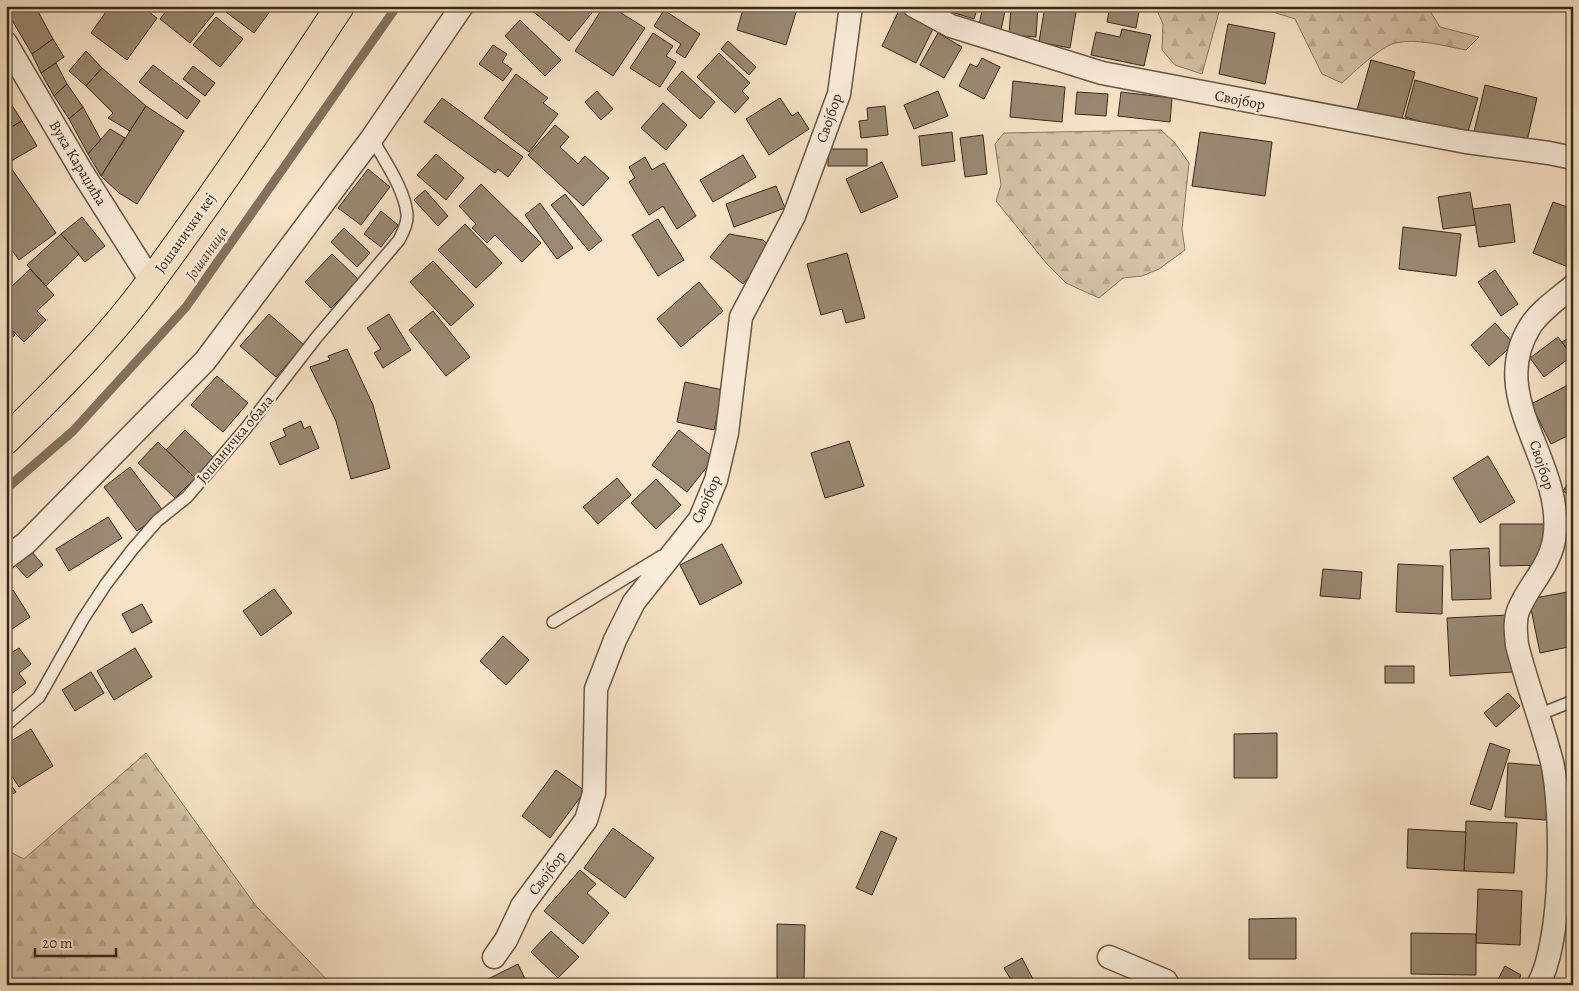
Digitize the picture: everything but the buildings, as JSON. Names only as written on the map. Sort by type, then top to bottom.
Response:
[{"type":"main road","name":"Јошанички кеј","points":[[6,440],[76,369],[151,281],[273,108],[340,6]]},
{"type":"street","points":[[6,558],[26,544],[206,361],[372,138],[462,6]]},
{"type":"street","name":"Својбор","points":[[494,957],[506,940],[522,906],[586,820],[594,794],[596,689],[615,640],[634,602],[700,519],[716,480],[727,433],[741,317],[794,216],[839,94],[850,6]]},
{"type":"street","name":"Својбор","points":[[916,7],[951,26],[1102,73],[1466,142],[1573,158]]},
{"type":"street","name":"Вука Караџића","points":[[6,43],[82,172],[151,281]]},
{"type":"street","name":"Својбор","points":[[1538,985],[1549,960],[1557,903],[1558,798],[1552,764],[1517,645],[1515,626],[1518,611],[1550,556],[1555,534],[1556,513],[1545,469],[1517,398],[1515,379],[1516,361],[1531,324],[1573,286]]},
{"type":"street","points":[[1109,957],[1166,981],[1168,985]]},
{"type":"lane","name":"Јошаничка обала","points":[[6,725],[39,697],[83,619],[106,584],[132,550],[157,521],[187,497],[241,434],[316,338],[399,240],[405,228],[407,214],[402,194],[372,138]]},
{"type":"lane","points":[[553,622],[681,545]]},
{"type":"lane","points":[[1538,715],[1573,701]]},
{"type":"green space","points":[[1155,6],[1427,6],[1440,27],[1479,37],[1466,50],[1413,41],[1389,45],[1342,83],[1322,74],[1295,19],[1258,9],[1240,8],[1219,12],[1202,74],[1175,65],[1162,50],[1163,24]]},
{"type":"green space","points":[[1161,130],[1175,143],[1189,163],[1182,229],[1185,250],[1159,269],[1142,276],[1123,278],[1099,298],[1066,283],[1047,264],[996,201],[1001,185],[995,144],[1004,133]]},
{"type":"green space","points":[[146,753],[256,906],[332,985],[6,985],[6,850],[24,859]]},
{"type":"waterway","name":"Јошаница","points":[[6,489],[73,431],[186,307],[397,6]]}]
